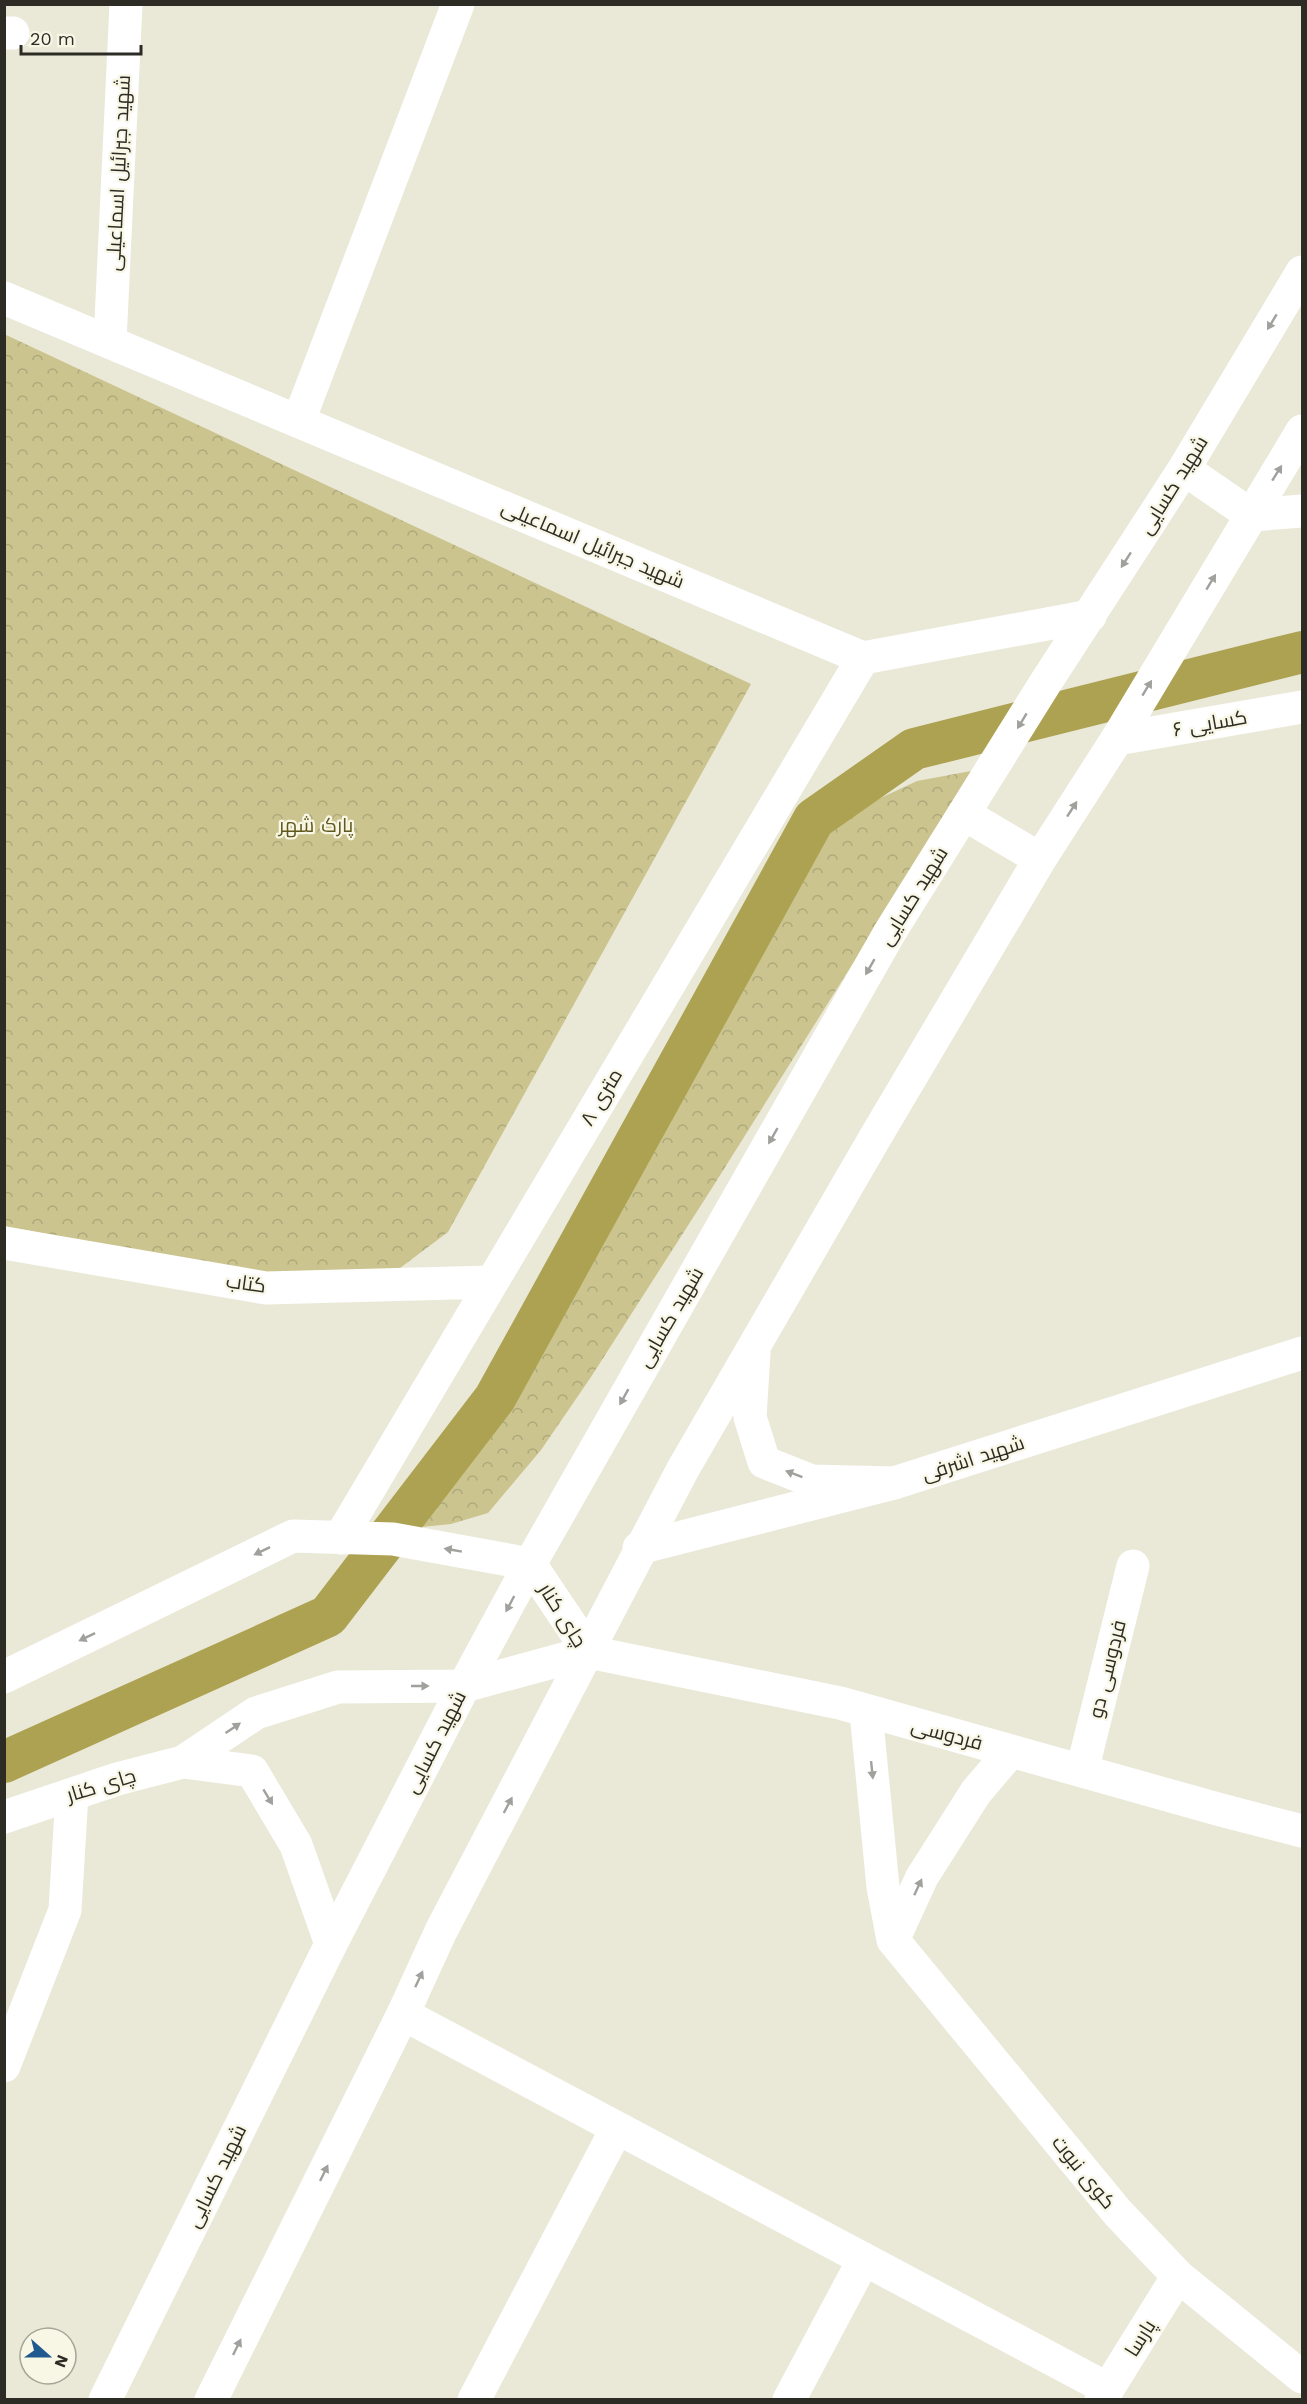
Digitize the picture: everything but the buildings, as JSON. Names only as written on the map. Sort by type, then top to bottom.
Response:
[{"type":"street","name":"شهید جبرائیل اسماعیلی","points":[[110,342],[126,4]]},
{"type":"street","points":[[299,420],[458,4]]},
{"type":"street","name":"شهید کسایی","points":[[105,2400],[331,1944],[464,1686],[530,1564],[884,942],[1044,685],[1184,469],[1302,272]]},
{"type":"street","name":"شهید جبرائیل اسماعیلی","points":[[4,298],[862,658]]},
{"type":"street","points":[[211,2400],[403,2014],[441,1931],[589,1652],[639,1548],[755,1344],[1040,859],[1117,739],[1302,431]]},
{"type":"street","points":[[1184,469],[1251,515],[1302,511]]},
{"type":"street","points":[[862,658],[1089,616]]},
{"type":"street","name":"۸ متری","points":[[340,1538],[862,658]]},
{"type":"street","name":"کسایی ۶","points":[[1117,739],[1302,707]]},
{"type":"street","points":[[964,814],[1040,859]]},
{"type":"street","name":"کتاب","points":[[4,1243],[266,1288],[491,1282]]},
{"type":"street","points":[[755,1344],[750,1417],[764,1462],[812,1481],[894,1483]]},
{"type":"street","name":"شهید اشرفی","points":[[639,1548],[894,1483],[1302,1353]]},
{"type":"street","name":"چای کنار","points":[[4,1677],[293,1536],[393,1539],[530,1564],[589,1652],[464,1686],[338,1687],[256,1713],[183,1762],[117,1779],[4,1817]]},
{"type":"street","name":"فردوسی دو","points":[[1082,1771],[1133,1566]]},
{"type":"street","name":"فردوسی","points":[[589,1652],[840,1703],[1010,1752],[1302,1831]]},
{"type":"street","points":[[866,1712],[883,1887],[893,1940]]},
{"type":"street","points":[[893,1940],[922,1876],[976,1792],[1010,1752]]},
{"type":"street","points":[[183,1762],[252,1771],[296,1845],[331,1944]]},
{"type":"street","points":[[4,2066],[65,1910],[72,1794]]},
{"type":"street","name":"کوی نبوت","points":[[893,1940],[1118,2213],[1178,2276],[1302,2377]]},
{"type":"street","points":[[403,2014],[864,2259],[1105,2394]]},
{"type":"street","points":[[474,2400],[617,2128]]},
{"type":"street","points":[[789,2400],[864,2259]]},
{"type":"street","name":"پارسا","points":[[1105,2394],[1178,2276]]},
{"type":"green space","name":"پارک شهر","points":[[4,334],[751,684],[448,1232],[400,1268],[294,1280],[5,1226]]},
{"type":"green space","points":[[971,771],[712,1188],[591,1377],[541,1450],[488,1513],[451,1524],[412,1528],[499,1425],[665,1114],[822,840],[857,809],[917,781]]},
{"type":"waterway","points":[[4,1762],[328,1616],[495,1398],[814,819],[914,749],[1302,652]]}]
